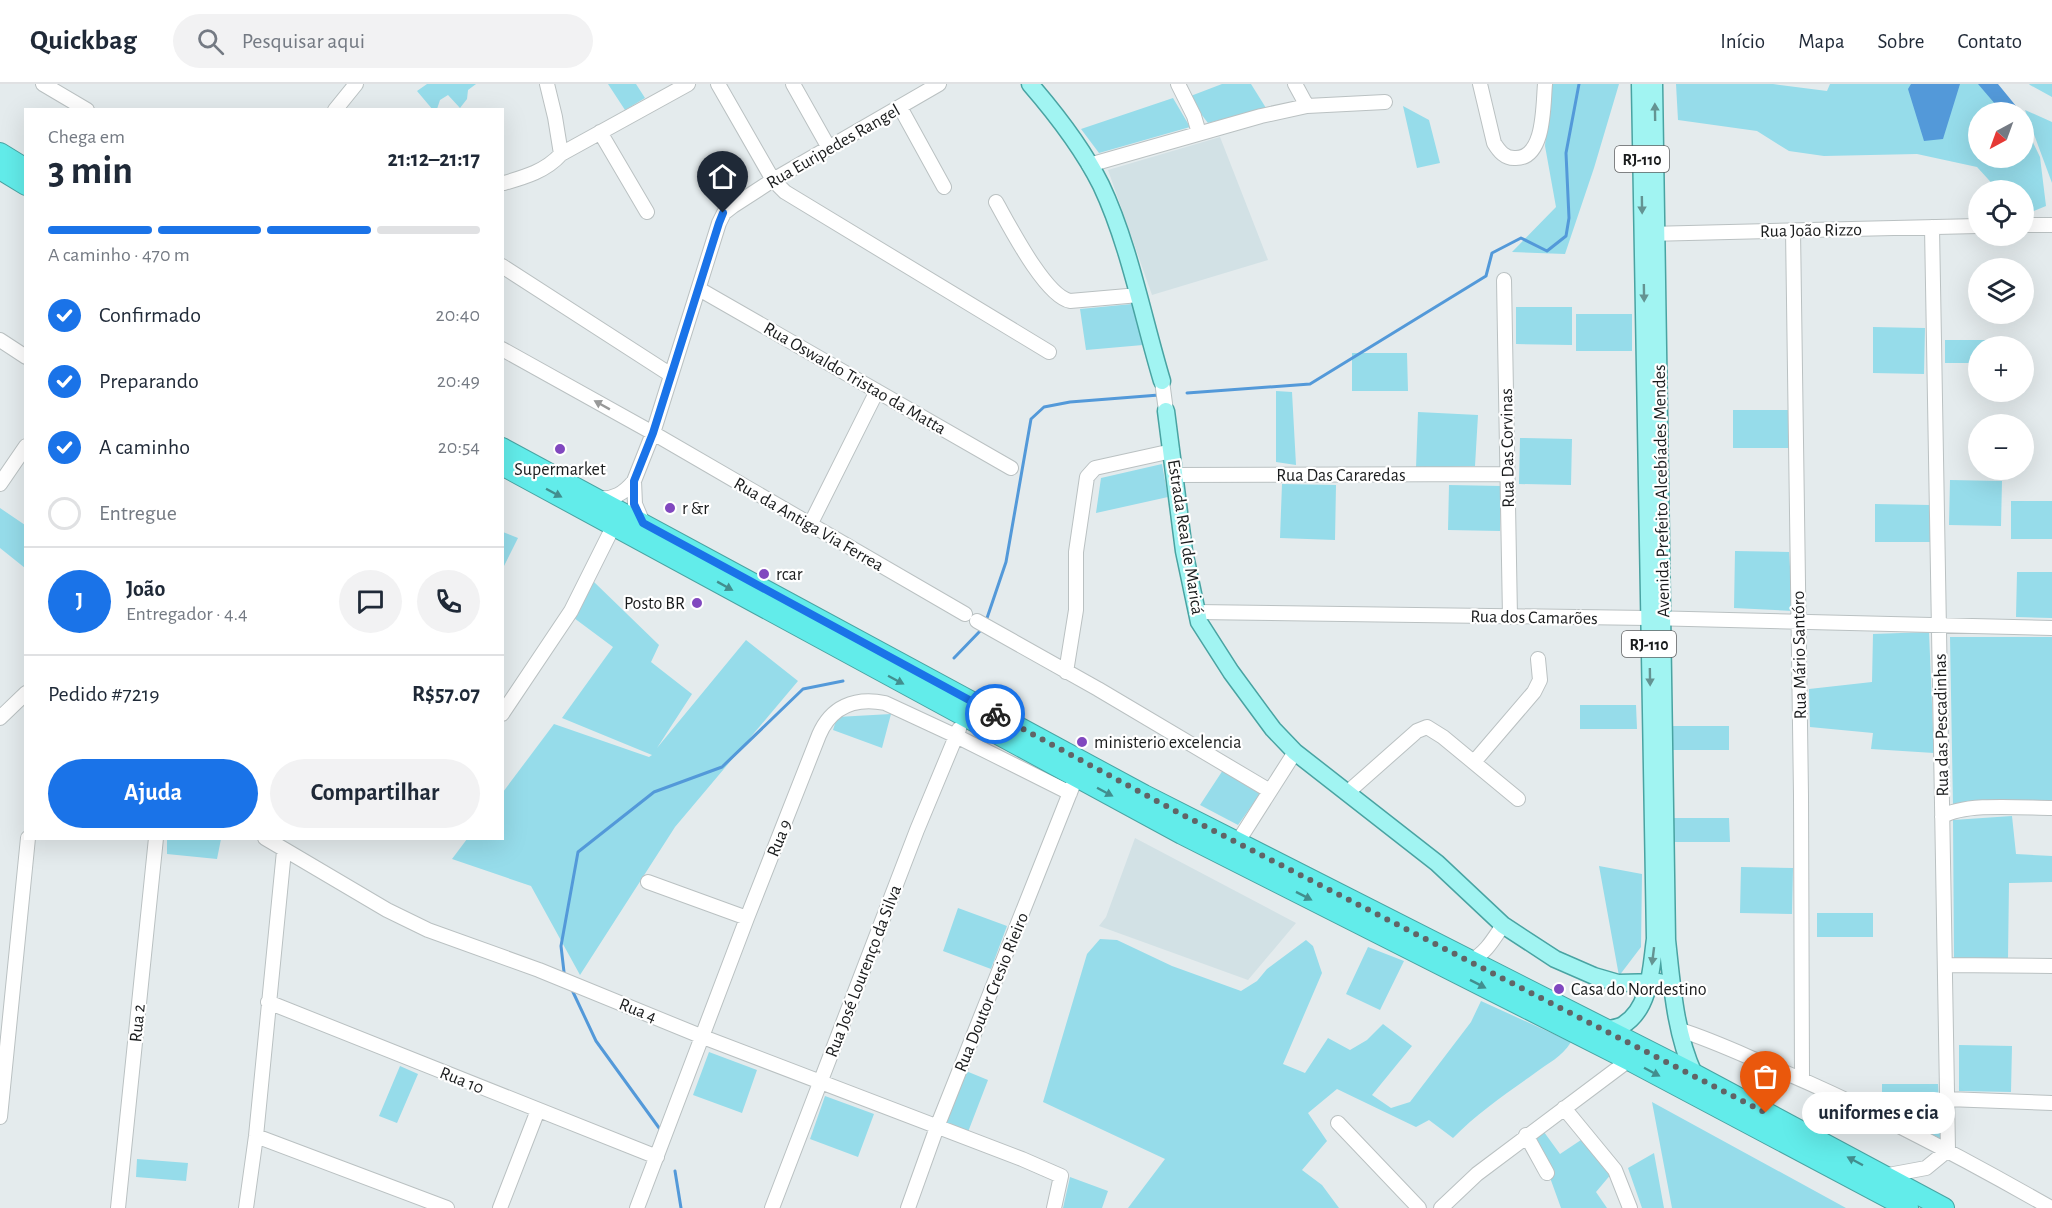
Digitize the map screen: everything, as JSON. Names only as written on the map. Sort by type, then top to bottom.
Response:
[{"type":"highway","points":[[0,153],[24,168]]},
{"type":"highway","points":[[0,169],[24,184]]},
{"type":"highway","points":[[504,449],[1105,774],[1237,843],[1480,960],[1605,1030],[1694,1074],[1944,1208]]},
{"type":"highway","points":[[504,466],[964,716],[1073,785],[1252,869],[1629,1060],[1908,1208]]},
{"type":"main road","name":"Estrada Real de Maricá","points":[[1030,84],[1089,165],[1100,184],[1138,295],[1162,381]]},
{"type":"main road","name":"Avenida Prefeito Alcebíades Mendes","points":[[1640,84],[1650,234]]},
{"type":"main road","name":"Avenida Prefeito Alcebíades Mendes","points":[[1654,84],[1650,234],[1660,913],[1684,1053],[1694,1074]]},
{"type":"main road","name":"Estrada Real de Maricá","points":[[1166,411],[1184,551],[1196,612],[1205,634],[1274,729],[1295,752],[1437,863],[1503,925],[1555,959],[1594,976],[1618,983],[1672,981]]},
{"type":"main road","name":"Avenida Prefeito Alcebíades Mendes","points":[[1605,1030],[1622,1026],[1634,1016],[1649,983],[1660,913]]},
{"type":"street","points":[[43,84],[84,108]]},
{"type":"street","points":[[338,108],[356,84]]},
{"type":"street","points":[[547,84],[561,154]]},
{"type":"street","points":[[504,183],[528,176],[554,163],[561,154],[688,84]]},
{"type":"street","points":[[718,84],[773,180],[785,192],[1049,352]]},
{"type":"street","points":[[793,84],[830,148]]},
{"type":"street","name":"Rua Euripedes Rangel","points":[[643,523],[634,504],[634,481],[653,433],[723,213],[773,180],[939,84]]},
{"type":"street","points":[[1178,84],[1194,116],[1199,133]]},
{"type":"street","points":[[1295,84],[1307,106]]},
{"type":"street","points":[[1480,84],[1494,143],[1506,157],[1516,159],[1525,157],[1534,150],[1539,138],[1545,84]]},
{"type":"street","points":[[1089,165],[1261,116],[1307,106],[1385,102]]},
{"type":"street","points":[[900,106],[944,187]]},
{"type":"street","points":[[600,132],[647,212]]},
{"type":"street","points":[[996,202],[1028,259],[1060,298],[1070,301],[1138,295]]},
{"type":"street","points":[[2034,225],[2052,225]]},
{"type":"street","name":"Rua João Rizzo","points":[[1650,234],[1968,226]]},
{"type":"street","name":"Rua das Pescadinhas","points":[[1932,228],[1948,1150]]},
{"type":"street","name":"Rua Mário Santóro","points":[[1793,230],[1802,1079]]},
{"type":"street","points":[[504,267],[671,375]]},
{"type":"street","name":"Rua Das Corvinas","points":[[1504,280],[1510,617]]},
{"type":"street","name":"Rua Oswaldo Tristao da Matta","points":[[699,289],[1011,468]]},
{"type":"street","points":[[0,340],[24,356]]},
{"type":"street","name":"Rua da Antiga Via Ferrea","points":[[504,350],[653,433],[1066,672]]},
{"type":"street","name":"Estrada Real de Maricá","points":[[1162,381],[1166,411]]},
{"type":"street","points":[[810,525],[877,391]]},
{"type":"street","points":[[0,484],[24,449]]},
{"type":"street","points":[[1172,451],[1095,468],[1087,477],[1076,552],[1076,610],[1066,672],[1270,791]]},
{"type":"street","name":"Rua Das Cararedas","points":[[1174,475],[1507,474]]},
{"type":"street","points":[[595,498],[606,499],[616,496],[634,481]]},
{"type":"street","points":[[504,711],[571,611],[614,525]]},
{"type":"street","name":"Rua dos Camarões","points":[[1196,612],[1656,618],[2052,628]]},
{"type":"street","points":[[1474,762],[1534,692],[1540,680],[1538,659]]},
{"type":"street","points":[[0,718],[24,695]]},
{"type":"street","name":"Rua 9","points":[[637,1208],[747,918],[824,725],[833,712],[858,702],[885,703],[956,736],[1073,785]]},
{"type":"street","name":"Rua José Lourenço da Silva","points":[[772,1208],[917,830],[964,716]]},
{"type":"street","points":[[1348,792],[1423,728],[1431,728],[1518,799]]},
{"type":"street","points":[[1237,843],[1295,752]]},
{"type":"street","name":"Rua Doutor Cresio Rieiro","points":[[908,1208],[937,1128],[1073,785]]},
{"type":"street","points":[[1942,817],[1973,809],[2052,808]]},
{"type":"street","points":[[0,1116],[28,840]]},
{"type":"street","name":"Rua 2","points":[[118,1208],[156,840]]},
{"type":"street","name":"Rua 4","points":[[268,840],[387,910],[428,930],[539,970],[703,1037],[1022,1159],[1060,1176],[1054,1208]]},
{"type":"street","points":[[246,1208],[256,1137],[268,1002],[284,875],[284,850]]},
{"type":"street","points":[[648,882],[747,918]]},
{"type":"street","points":[[1480,960],[1503,925]]},
{"type":"street","points":[[1945,965],[2052,966]]},
{"type":"street","name":"Rua 10","points":[[268,1002],[657,1157]]},
{"type":"street","points":[[1680,1030],[1701,1036],[1802,1079],[1948,1150],[2051,1208]]},
{"type":"street","points":[[1441,1208],[1476,1174],[1629,1060]]},
{"type":"street","points":[[1947,1099],[2052,1102]]},
{"type":"street","points":[[1564,1108],[1616,1170],[1630,1208]]},
{"type":"street","points":[[500,1208],[538,1110]]},
{"type":"street","points":[[1338,1123],[1419,1208]]},
{"type":"street","points":[[1526,1136],[1547,1173]]},
{"type":"street","points":[[256,1137],[447,1208]]},
{"type":"street","points":[[1883,1176],[1926,1168],[1948,1150]]},
{"type":"shaded area","points":[[427,84],[476,84],[468,90],[467,99],[460,108],[448,95],[440,100],[437,108],[431,108],[417,91]]},
{"type":"shaded area","points":[[608,84],[636,84],[645,98],[625,110]]},
{"type":"shaded area","points":[[1222,84],[1251,84],[1266,108],[1208,123],[1188,97]]},
{"type":"shaded area","points":[[1550,84],[1619,84],[1565,254],[1512,252],[1556,207],[1545,146]]},
{"type":"shaded area","points":[[1676,84],[1773,84],[1827,91],[1830,84],[1990,84],[2007,102],[1968,102],[1968,165],[1917,154],[1824,156],[1789,151],[1757,131],[1678,120]]},
{"type":"shaded area","points":[[2052,84],[2052,97],[2030,85]]},
{"type":"shaded area","points":[[1173,98],[1190,127],[1099,153],[1081,129]]},
{"type":"shaded area","points":[[1403,106],[1429,120],[1440,163],[1417,168]]},
{"type":"shaded area","points":[[2034,114],[2052,122],[2052,183],[2034,134]]},
{"type":"shaded area","points":[[1220,137],[1268,260],[1152,295],[1108,170]]},
{"type":"shaded area","points":[[2034,145],[2040,157],[2046,206],[2034,211],[2034,180],[1989,180],[1978,168],[2034,168]]},
{"type":"shaded area","points":[[1132,304],[1143,345],[1086,350],[1080,309]]},
{"type":"shaded area","points":[[1516,307],[1572,307],[1572,345],[1516,344]]},
{"type":"shaded area","points":[[1576,314],[1632,314],[1632,351],[1576,351]]},
{"type":"shaded area","points":[[1873,327],[1925,328],[1924,374],[1873,373]]},
{"type":"shaded area","points":[[1945,340],[1968,340],[1968,363],[1945,363]]},
{"type":"shaded area","points":[[1352,353],[1407,353],[1408,391],[1352,391]]},
{"type":"shaded area","points":[[1276,391],[1292,392],[1296,465],[1276,462]]},
{"type":"shaded area","points":[[1733,410],[1789,410],[1789,448],[1733,448]]},
{"type":"shaded area","points":[[1418,412],[1478,415],[1475,466],[1416,468]]},
{"type":"shaded area","points":[[1520,438],[1572,439],[1571,485],[1519,484]]},
{"type":"shaded area","points":[[1162,464],[1168,497],[1096,513],[1101,478]]},
{"type":"shaded area","points":[[1950,480],[2002,481],[2001,526],[1949,525]]},
{"type":"shaded area","points":[[1282,484],[1336,485],[1335,540],[1280,538]]},
{"type":"shaded area","points":[[1449,485],[1501,486],[1500,531],[1448,530]]},
{"type":"shaded area","points":[[2011,501],[2052,501],[2052,539],[2011,539]]},
{"type":"shaded area","points":[[1875,504],[1930,505],[1930,542],[1875,542]]},
{"type":"shaded area","points":[[0,508],[24,524],[24,567],[0,548]]},
{"type":"shaded area","points":[[504,532],[518,538],[504,566]]},
{"type":"shaded area","points":[[1735,551],[1789,552],[1793,611],[1734,608]]},
{"type":"shaded area","points":[[2017,572],[2052,572],[2052,618],[2016,617]]},
{"type":"shaded area","points":[[593,581],[659,645],[651,662],[692,694],[657,748],[746,640],[798,681],[675,827],[580,975],[531,886],[452,859],[466,840],[504,840],[504,791],[554,724],[649,757],[652,755],[562,718],[613,647],[574,618]]},
{"type":"shaded area","points":[[1929,632],[1934,753],[1871,749],[1873,733],[1810,727],[1809,689],[1872,682],[1873,634]]},
{"type":"shaded area","points":[[1950,637],[2052,637],[2052,805],[1953,807]]},
{"type":"shaded area","points":[[1580,705],[1636,705],[1637,729],[1580,729]]},
{"type":"shaded area","points":[[891,714],[882,748],[833,730],[837,717]]},
{"type":"shaded area","points":[[1672,726],[1729,726],[1729,750],[1673,750]]},
{"type":"shaded area","points":[[1223,770],[1261,793],[1238,825],[1200,805]]},
{"type":"shaded area","points":[[2012,816],[2016,854],[2052,856],[2052,882],[2009,883],[2008,958],[1954,958],[1953,820]]},
{"type":"shaded area","points":[[1673,818],[1729,818],[1730,842],[1673,842]]},
{"type":"shaded area","points":[[1135,838],[1296,923],[1248,980],[1099,926],[1106,917]]},
{"type":"shaded area","points":[[167,840],[221,840],[217,859],[167,854]]},
{"type":"shaded area","points":[[1599,866],[1642,874],[1641,947],[1619,976]]},
{"type":"shaded area","points":[[1741,867],[1793,868],[1792,914],[1740,913]]},
{"type":"shaded area","points":[[958,908],[1007,926],[991,969],[943,951]]},
{"type":"shaded area","points":[[1817,913],[1873,913],[1873,937],[1817,937]]},
{"type":"shaded area","points":[[1100,939],[1117,940],[1172,966],[1241,991],[1257,981],[1267,969],[1306,940],[1313,946],[1322,973],[1283,1064],[1305,1073],[1328,1038],[1350,1050],[1367,1040],[1383,1024],[1412,1046],[1372,1095],[1391,1108],[1410,1102],[1471,1022],[1481,1001],[1571,1042],[1559,1056],[1472,1120],[1453,1138],[1429,1120],[1416,1127],[1337,1089],[1308,1113],[1327,1141],[1302,1170],[1322,1185],[1339,1208],[1128,1208],[1165,1159],[1043,1102],[1087,954]]},
{"type":"shaded area","points":[[1368,947],[1404,961],[1380,1010],[1346,994]]},
{"type":"shaded area","points":[[1959,1045],[2012,1046],[2011,1092],[1959,1091]]},
{"type":"shaded area","points":[[709,1052],[757,1070],[742,1113],[693,1095]]},
{"type":"shaded area","points":[[400,1066],[418,1074],[397,1123],[379,1116]]},
{"type":"shaded area","points":[[966,1071],[988,1080],[968,1132],[946,1123]]},
{"type":"shaded area","points":[[1882,1084],[1938,1084],[1941,1139],[1882,1108]]},
{"type":"shaded area","points":[[825,1096],[874,1114],[858,1157],[810,1139]]},
{"type":"shaded area","points":[[1652,1102],[1846,1208],[1672,1208]]},
{"type":"shaded area","points":[[1544,1132],[1560,1154],[1584,1138],[1612,1173],[1596,1192],[1607,1208],[1561,1208],[1536,1139]]},
{"type":"shaded area","points":[[1654,1153],[1664,1208],[1642,1208],[1628,1168]]},
{"type":"shaded area","points":[[137,1159],[188,1163],[186,1181],[136,1177]]},
{"type":"shaded area","points":[[1070,1177],[1108,1191],[1102,1208],[1063,1208]]},
{"type":"water","points":[[1911,84],[1960,84],[1943,139],[1924,141],[1908,89]]},
{"type":"water","points":[[1978,84],[1998,84],[2013,102],[1993,102]]},
{"type":"waterway","points":[[1187,393],[1310,384],[1486,276],[1492,253],[1521,238],[1547,251],[1566,236],[1569,218],[1566,153],[1579,84]]},
{"type":"waterway","points":[[986,621],[1006,562],[1031,419],[1044,407],[1070,402],[1159,395]]},
{"type":"waterway","points":[[954,658],[982,629]]},
{"type":"waterway","points":[[564,972],[561,946],[578,852],[654,792],[722,767],[803,689],[843,681]]},
{"type":"waterway","points":[[573,992],[596,1041],[662,1132]]},
{"type":"waterway","points":[[675,1171],[681,1208]]},
{"type":"way so far","points":[[995,714],[1144,795],[1335,894],[1694,1074],[1766,1113]]},
{"type":"place","name":"Supermarket","points":[[560,449]]},
{"type":"place","name":"r &r","points":[[670,508]]},
{"type":"place","name":"rcar","points":[[764,574]]},
{"type":"place","name":"Posto BR","points":[[697,603]]},
{"type":"place","name":"ministerio excelencia","points":[[1082,742]]},
{"type":"place","name":"Casa do Nordestino","points":[[1559,989]]},
{"type":"place","name":"uniformes e cia","points":[[1766,1113]]},
{"type":"route","points":[[723,213],[653,433],[634,481],[634,504],[638,514],[643,523],[995,714]]}]
